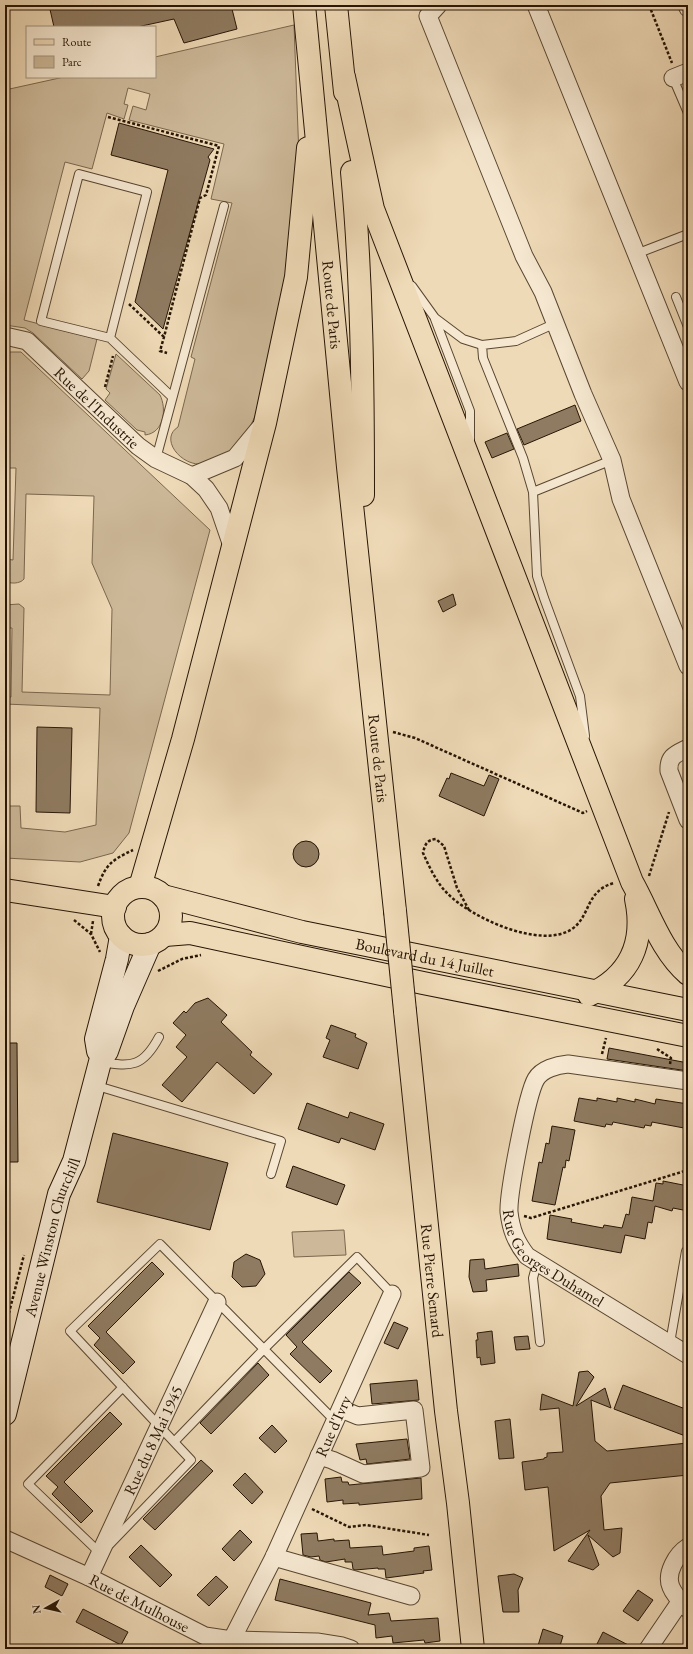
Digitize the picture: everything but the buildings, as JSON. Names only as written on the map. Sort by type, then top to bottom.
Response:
[{"type":"main road","name":"Route de Paris","points":[[304,5],[348,467],[364,604],[395,911]]},
{"type":"main road","name":"Route de Paris","points":[[336,5],[344,76],[357,229],[362,332],[364,604]]},
{"type":"main road","points":[[344,76],[373,209],[391,257],[602,805],[640,880],[658,934],[669,952],[688,974]]},
{"type":"main road","points":[[140,887],[184,739],[232,546],[265,423],[296,277],[313,87]]},
{"type":"main road","points":[[423,983],[456,979],[550,997],[572,999],[583,997],[598,990],[614,980],[629,962],[637,942],[640,880]]},
{"type":"main road","points":[[100,1062],[107,1051],[123,1006],[158,939],[169,927],[171,911],[163,896],[149,888],[140,887],[124,894],[115,907],[114,923],[121,936],[134,944],[158,939]]},
{"type":"main road","points":[[5,890],[115,907]]},
{"type":"main road","name":"Boulevard du 14 Juillet","points":[[163,896],[302,932],[598,990],[688,1010]]},
{"type":"main road","name":"Rue Pierre Semard","points":[[395,911],[445,1403],[458,1503],[473,1649]]},
{"type":"main road","name":"Boulevard du 14 Juillet","points":[[158,939],[190,933],[423,983],[688,1036]]},
{"type":"main road","points":[[100,1062],[96,1039],[117,958],[121,936]]},
{"type":"main road","name":"Avenue Winston Churchill","points":[[5,1414],[58,1194],[74,1161],[100,1062]]},
{"type":"street","points":[[438,5],[428,16],[524,256],[543,292],[577,380],[612,460],[621,499],[688,666]]},
{"type":"street","points":[[536,5],[688,382]]},
{"type":"street","name":"Rue de l'Industrie","points":[[5,336],[26,341],[138,446],[156,459],[192,476],[206,489],[219,508],[232,546]]},
{"type":"street","points":[[192,476],[235,458],[265,423]]},
{"type":"street","points":[[688,748],[674,754],[670,758],[668,764],[669,771],[688,820]]},
{"type":"street","name":"Rue Georges Duhamel","points":[[688,1081],[568,1064],[556,1065],[545,1071],[536,1079],[528,1101],[509,1203],[509,1213],[516,1242],[527,1256],[688,1355]]},
{"type":"street","name":"Rue d'Ivry","points":[[230,1644],[274,1557],[392,1294]]},
{"type":"street","name":"Rue du 8 Mai 1945","points":[[89,1577],[218,1302]]},
{"type":"street","points":[[319,1456],[332,1460],[363,1474],[421,1468],[414,1410],[358,1416],[338,1415]]},
{"type":"street","name":"Rue de Mulhouse","points":[[5,1539],[89,1577],[205,1636],[230,1644],[317,1642],[342,1646],[350,1649]]},
{"type":"street","points":[[648,1649],[684,1606],[670,1586],[672,1564],[688,1547]]},
{"type":"street","points":[[274,1557],[411,1596]]},
{"type":"lane","points":[[680,76],[688,114]]},
{"type":"lane","points":[[110,338],[147,192],[79,174],[41,321],[110,338],[172,397]]},
{"type":"lane","points":[[156,459],[224,206]]},
{"type":"lane","points":[[636,254],[688,234]]},
{"type":"lane","points":[[391,257],[435,318],[470,411],[470,462]]},
{"type":"lane","points":[[676,297],[688,327]]},
{"type":"lane","points":[[435,318],[463,339],[482,345],[516,341],[556,323]]},
{"type":"lane","points":[[482,345],[483,358],[523,458],[533,492],[538,576],[544,598],[580,696],[588,766]]},
{"type":"lane","points":[[533,492],[612,460]]},
{"type":"lane","points":[[100,1062],[132,1065],[144,1060],[159,1038]]},
{"type":"lane","points":[[94,1085],[281,1141],[271,1174]]},
{"type":"lane","points":[[123,1387],[28,1484],[100,1554],[191,1460],[160,1426],[70,1331],[160,1244],[264,1349],[338,1415]]},
{"type":"lane","points":[[670,1344],[686,1251]]},
{"type":"lane","points":[[174,1442],[264,1349],[357,1257],[392,1294]]},
{"type":"lane","points":[[537,1263],[533,1278],[540,1342]]},
{"type":"path","points":[[649,5],[680,76]]},
{"type":"path","points":[[108,117],[219,146],[206,195],[200,198],[160,351],[167,353]]},
{"type":"path","points":[[129,303],[164,337]]},
{"type":"path","points":[[105,388],[114,353]]},
{"type":"path","points":[[376,728],[415,738],[583,813],[602,805]]},
{"type":"path","points":[[469,910],[457,888],[444,846],[436,839],[430,840],[425,845],[423,853],[430,868],[446,892],[469,910],[495,923],[530,934],[552,936],[572,928],[582,916],[592,897],[605,886],[621,881],[640,880],[671,806],[680,800]]},
{"type":"path","points":[[68,918],[82,924],[91,934],[102,956]]},
{"type":"path","points":[[155,974],[182,959],[202,955]]},
{"type":"path","points":[[652,1046],[671,1058],[667,1077]]},
{"type":"path","points":[[509,1213],[530,1218],[688,1170]]},
{"type":"path","points":[[5,1328],[25,1252]]},
{"type":"path","points":[[309,1508],[349,1527],[366,1525],[429,1535]]},
{"type":"green space","points":[[294,25],[299,157],[296,233],[261,402],[254,419],[237,447],[212,461],[202,464],[187,461],[180,456],[172,445],[171,438],[173,432],[178,427],[195,359],[191,357],[232,203],[211,199],[224,144],[129,120],[133,106],[146,110],[150,94],[128,88],[124,104],[128,105],[124,119],[107,113],[92,169],[65,162],[24,320],[97,339],[89,371],[82,379],[33,333],[25,328],[5,325],[5,90],[59,78],[156,78],[156,57]]},
{"type":"green space","points":[[5,352],[21,352],[210,530],[129,833],[113,853],[80,862],[5,858],[5,806],[20,806],[21,828],[65,832],[96,825],[100,708],[5,704],[5,697],[11,697],[12,628],[5,628],[5,605],[19,604],[24,608],[22,692],[110,695],[112,609],[92,563],[94,496],[26,494],[24,579],[15,583],[5,581],[5,559],[13,560],[16,468],[5,468],[8,375],[5,374]]},
{"type":"green space","points":[[116,354],[160,395],[163,407],[162,420],[156,430],[151,433],[145,435],[145,432],[137,430],[105,400],[110,393],[106,389]]},
{"type":"green space","points":[[344,1230],[346,1255],[294,1257],[292,1232]]}]
